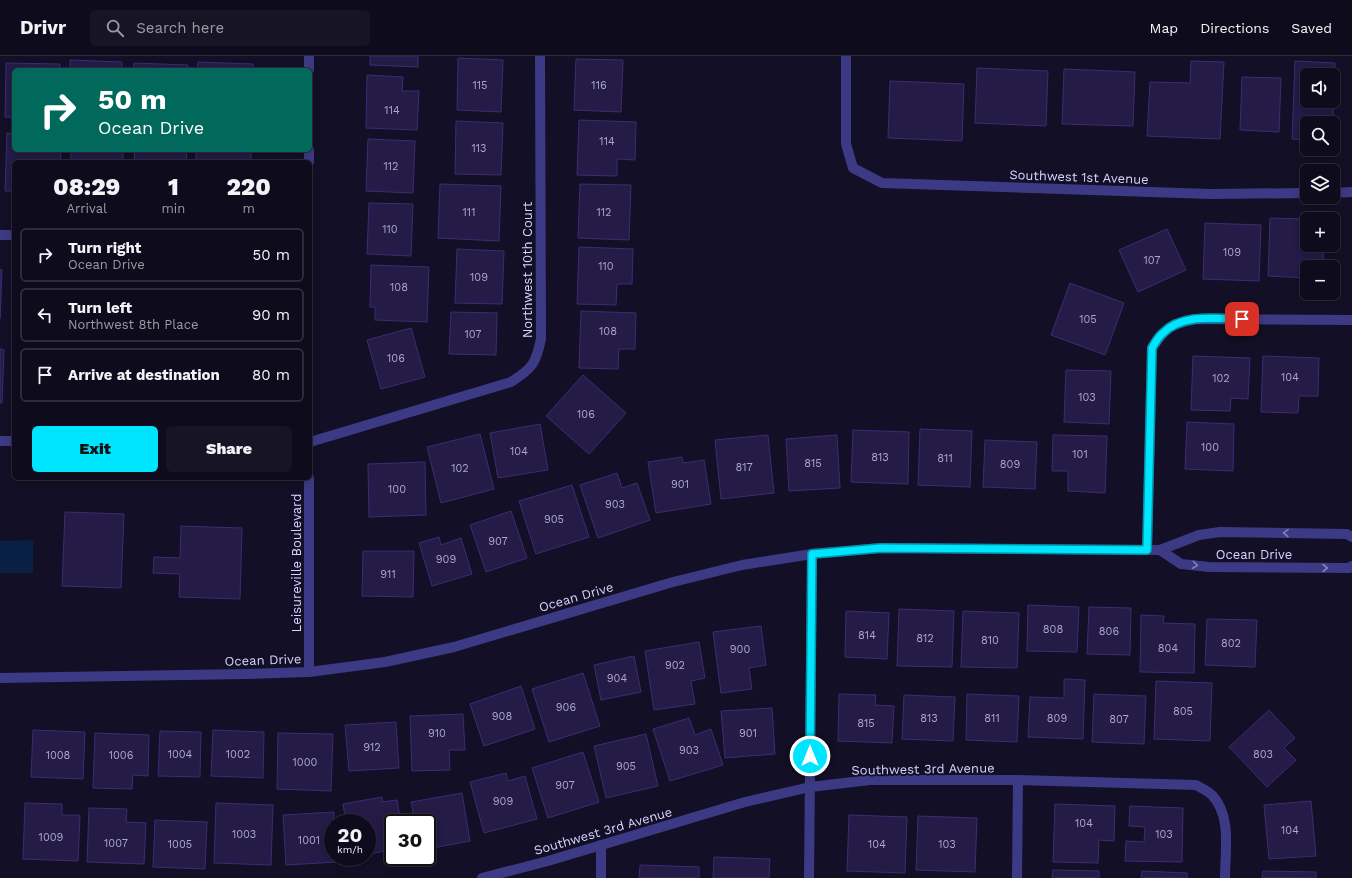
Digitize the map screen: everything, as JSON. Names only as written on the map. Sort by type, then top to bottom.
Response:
[{"type":"street","points":[[309,56],[309,68]]},
{"type":"street","name":"Northwest 10th Court","points":[[312,441],[512,382],[527,372],[537,356],[541,339],[540,56]]},
{"type":"street","name":"Southwest 1st Avenue","points":[[846,56],[846,144],[854,168],[882,183],[1210,194],[1300,193]]},
{"type":"street","points":[[1340,193],[1352,192]]},
{"type":"street","points":[[0,235],[12,235]]},
{"type":"street","points":[[1147,550],[1152,348],[1162,333],[1177,322],[1196,319],[1352,320]]},
{"type":"street","points":[[0,441],[12,441]]},
{"type":"street","name":"Leisureville Boulevard","points":[[309,480],[310,672]]},
{"type":"street","name":"Ocean Drive","points":[[0,678],[310,672],[385,662],[454,647],[673,582],[742,565],[812,554],[881,548],[1160,550],[1199,535],[1220,532],[1347,534],[1352,537]]},
{"type":"street","name":"Ocean Drive","points":[[1160,550],[1181,564],[1208,567],[1349,568],[1352,566]]},
{"type":"street","points":[[809,878],[812,554]]},
{"type":"street","name":"Southwest 3rd Avenue","points":[[482,878],[548,861],[745,802],[810,787],[870,780],[1018,780],[1196,784],[1212,794],[1222,810],[1226,828],[1225,878]]},
{"type":"street","points":[[1017,878],[1018,780]]},
{"type":"street","points":[[601,845],[601,878]]},
{"type":"water","points":[[33,540],[33,573],[0,573],[0,541]]},
{"type":"building","points":[[370,56],[418,56],[418,67],[370,65]]},
{"type":"building","points":[[458,58],[503,60],[501,112],[457,110]]},
{"type":"building","points":[[576,59],[623,60],[621,112],[574,110]]},
{"type":"building","points":[[70,60],[122,62],[122,68],[70,68]]},
{"type":"building","points":[[1191,61],[1224,62],[1220,139],[1147,136],[1150,82],[1190,83]]},
{"type":"building","points":[[1295,61],[1335,63],[1335,68],[1300,68],[1300,108],[1334,108],[1333,116],[1300,116],[1300,140],[1292,139]]},
{"type":"building","points":[[198,62],[253,64],[253,68],[197,68]]},
{"type":"building","points":[[6,63],[60,64],[60,68],[12,68],[12,117],[5,117]]},
{"type":"building","points":[[134,63],[188,65],[188,68],[133,68]]},
{"type":"building","points":[[977,68],[1048,71],[1046,126],[975,123]]},
{"type":"building","points":[[1064,69],[1135,72],[1133,126],[1062,124]]},
{"type":"building","points":[[367,75],[403,77],[402,91],[419,91],[417,130],[366,128]]},
{"type":"building","points":[[1242,77],[1281,78],[1279,132],[1240,130]]},
{"type":"building","points":[[890,81],[964,84],[962,141],[888,138]]},
{"type":"building","points":[[579,120],[636,122],[635,160],[617,159],[617,176],[577,175]]},
{"type":"building","points":[[456,121],[503,123],[501,175],[455,174]]},
{"type":"building","points":[[7,133],[12,134],[12,152],[61,152],[60,160],[12,160],[12,191],[5,191]]},
{"type":"building","points":[[368,139],[415,141],[413,193],[366,191]]},
{"type":"building","points":[[71,152],[123,152],[123,160],[71,160]]},
{"type":"building","points":[[135,152],[187,152],[186,160],[134,160]]},
{"type":"building","points":[[196,152],[251,152],[251,160],[196,160]]},
{"type":"building","points":[[440,184],[501,186],[499,241],[438,238]]},
{"type":"building","points":[[580,184],[631,185],[629,240],[578,238]]},
{"type":"building","points":[[369,203],[413,204],[411,256],[367,254]]},
{"type":"building","points":[[1270,218],[1300,219],[1300,252],[1324,252],[1323,260],[1300,260],[1300,278],[1268,276]]},
{"type":"building","points":[[1205,223],[1261,225],[1259,281],[1203,279]]},
{"type":"building","points":[[1167,229],[1186,270],[1138,292],[1119,250]]},
{"type":"building","points":[[579,247],[633,249],[632,284],[617,284],[616,305],[577,304]]},
{"type":"building","points":[[457,249],[504,251],[502,304],[455,303]]},
{"type":"building","points":[[371,265],[429,267],[427,322],[375,320],[375,307],[370,307]]},
{"type":"building","points":[[0,269],[2,270],[0,319]]},
{"type":"building","points":[[1070,283],[1124,303],[1105,355],[1051,335]]},
{"type":"building","points":[[581,311],[636,313],[635,349],[619,349],[618,369],[579,368]]},
{"type":"building","points":[[451,312],[497,313],[496,355],[449,354]]},
{"type":"building","points":[[411,328],[425,377],[381,389],[367,340]]},
{"type":"building","points":[[0,349],[4,350],[2,403],[0,403]]},
{"type":"building","points":[[1193,356],[1250,358],[1248,399],[1231,398],[1230,411],[1191,410]]},
{"type":"building","points":[[1263,356],[1319,358],[1318,396],[1299,396],[1298,413],[1261,412]]},
{"type":"building","points":[[1066,370],[1111,371],[1109,424],[1064,422]]},
{"type":"building","points":[[583,375],[626,413],[589,454],[546,416]]},
{"type":"building","points":[[1187,422],[1234,424],[1233,471],[1185,469]]},
{"type":"building","points":[[540,424],[548,470],[498,478],[490,433]]},
{"type":"building","points":[[920,429],[972,431],[970,487],[918,485]]},
{"type":"building","points":[[853,430],[909,432],[908,484],[851,482]]},
{"type":"building","points":[[480,434],[494,489],[441,503],[427,447]]},
{"type":"building","points":[[768,435],[774,493],[721,499],[715,440]]},
{"type":"building","points":[[837,435],[840,488],[789,491],[786,439]]},
{"type":"building","points":[[1053,435],[1107,436],[1105,493],[1068,491],[1068,471],[1052,471]]},
{"type":"building","points":[[985,440],[1037,442],[1035,489],[983,487]]},
{"type":"building","points":[[682,457],[683,463],[704,460],[711,504],[656,513],[648,462]]},
{"type":"building","points":[[425,462],[426,515],[369,517],[368,464]]},
{"type":"building","points":[[617,473],[622,488],[637,483],[650,520],[598,538],[580,485]]},
{"type":"building","points":[[572,485],[589,537],[536,554],[519,501]]},
{"type":"building","points":[[511,511],[527,558],[486,572],[470,525]]},
{"type":"building","points":[[65,512],[124,514],[121,588],[62,586]]},
{"type":"building","points":[[181,526],[242,528],[240,599],[179,597],[180,574],[153,573],[154,557],[180,558]]},
{"type":"building","points":[[439,537],[441,545],[461,538],[472,574],[432,586],[419,543]]},
{"type":"building","points":[[363,551],[414,551],[413,597],[362,596]]},
{"type":"building","points":[[1028,605],[1079,607],[1077,652],[1027,651]]},
{"type":"building","points":[[1089,607],[1131,608],[1130,655],[1087,654]]},
{"type":"building","points":[[899,609],[954,611],[952,667],[897,666]]},
{"type":"building","points":[[846,611],[889,613],[887,659],[845,657]]},
{"type":"building","points":[[963,611],[1019,613],[1017,668],[961,667]]},
{"type":"building","points":[[1141,615],[1164,616],[1163,623],[1195,624],[1194,673],[1140,672]]},
{"type":"building","points":[[1207,619],[1257,620],[1255,667],[1205,665]]},
{"type":"building","points":[[761,626],[766,665],[749,668],[752,689],[721,693],[713,632]]},
{"type":"building","points":[[699,642],[705,678],[691,681],[695,704],[654,710],[645,651]]},
{"type":"building","points":[[634,656],[641,692],[601,700],[594,665]]},
{"type":"building","points":[[583,673],[600,726],[549,742],[532,689]]},
{"type":"building","points":[[1064,679],[1085,680],[1083,739],[1028,737],[1030,697],[1064,698]]},
{"type":"building","points":[[1156,681],[1212,683],[1210,741],[1154,739]]},
{"type":"building","points":[[521,686],[535,729],[484,746],[470,704]]},
{"type":"building","points":[[839,694],[876,695],[875,705],[894,706],[892,743],[838,741]]},
{"type":"building","points":[[967,694],[1019,696],[1017,742],[966,740]]},
{"type":"building","points":[[1094,694],[1146,696],[1144,744],[1092,742]]},
{"type":"building","points":[[904,695],[955,697],[953,741],[902,739]]},
{"type":"building","points":[[772,708],[775,754],[725,758],[721,711]]},
{"type":"building","points":[[1269,710],[1295,738],[1284,748],[1296,760],[1267,787],[1229,747]]},
{"type":"building","points":[[463,714],[465,750],[449,750],[450,770],[412,771],[410,716]]},
{"type":"building","points":[[689,718],[695,735],[711,729],[723,765],[670,781],[653,729]]},
{"type":"building","points":[[396,722],[399,768],[349,771],[345,725]]},
{"type":"building","points":[[33,730],[85,732],[83,779],[31,777]]},
{"type":"building","points":[[213,730],[264,732],[263,778],[211,776]]},
{"type":"building","points":[[160,731],[201,732],[200,777],[158,776]]},
{"type":"building","points":[[95,733],[149,735],[148,776],[133,775],[132,789],[93,788]]},
{"type":"building","points":[[278,733],[333,734],[331,791],[277,789]]},
{"type":"building","points":[[646,734],[658,786],[606,798],[594,746]]},
{"type":"building","points":[[583,752],[599,802],[548,818],[532,768]]},
{"type":"building","points":[[506,773],[508,781],[525,776],[537,819],[484,833],[470,782]]},
{"type":"building","points":[[462,793],[470,841],[436,847],[436,814],[413,814],[411,802]]},
{"type":"building","points":[[382,797],[382,802],[397,800],[399,814],[384,814],[384,851],[376,853],[376,814],[345,814],[343,804]]},
{"type":"building","points":[[1311,801],[1316,856],[1269,859],[1264,805]]},
{"type":"building","points":[[25,803],[62,804],[62,815],[80,815],[78,861],[23,859]]},
{"type":"building","points":[[216,803],[273,805],[271,865],[214,863]]},
{"type":"building","points":[[1055,804],[1115,806],[1114,841],[1099,840],[1098,863],[1053,862]]},
{"type":"building","points":[[1130,806],[1183,808],[1182,862],[1125,861],[1126,841],[1144,842],[1145,827],[1129,826]]},
{"type":"building","points":[[89,808],[127,809],[126,822],[146,823],[144,864],[87,862]]},
{"type":"building","points":[[334,812],[334,814],[324,814],[324,863],[286,865],[283,815]]},
{"type":"building","points":[[849,815],[907,817],[905,873],[847,871]]},
{"type":"building","points":[[918,816],[977,818],[975,872],[916,870]]},
{"type":"building","points":[[155,820],[207,822],[205,869],[153,867]]},
{"type":"building","points":[[714,857],[770,859],[769,878],[713,878]]},
{"type":"building","points":[[640,865],[699,867],[699,878],[639,878]]},
{"type":"building","points":[[1053,870],[1099,871],[1099,878],[1052,878]]},
{"type":"building","points":[[1142,871],[1187,873],[1187,878],[1141,878]]},
{"type":"building","points":[[1263,871],[1316,872],[1316,878],[1262,878]]},
{"type":"route","points":[[810,756],[812,554],[881,548],[1147,550],[1152,348],[1162,333],[1177,322],[1196,319],[1242,319]]}]
